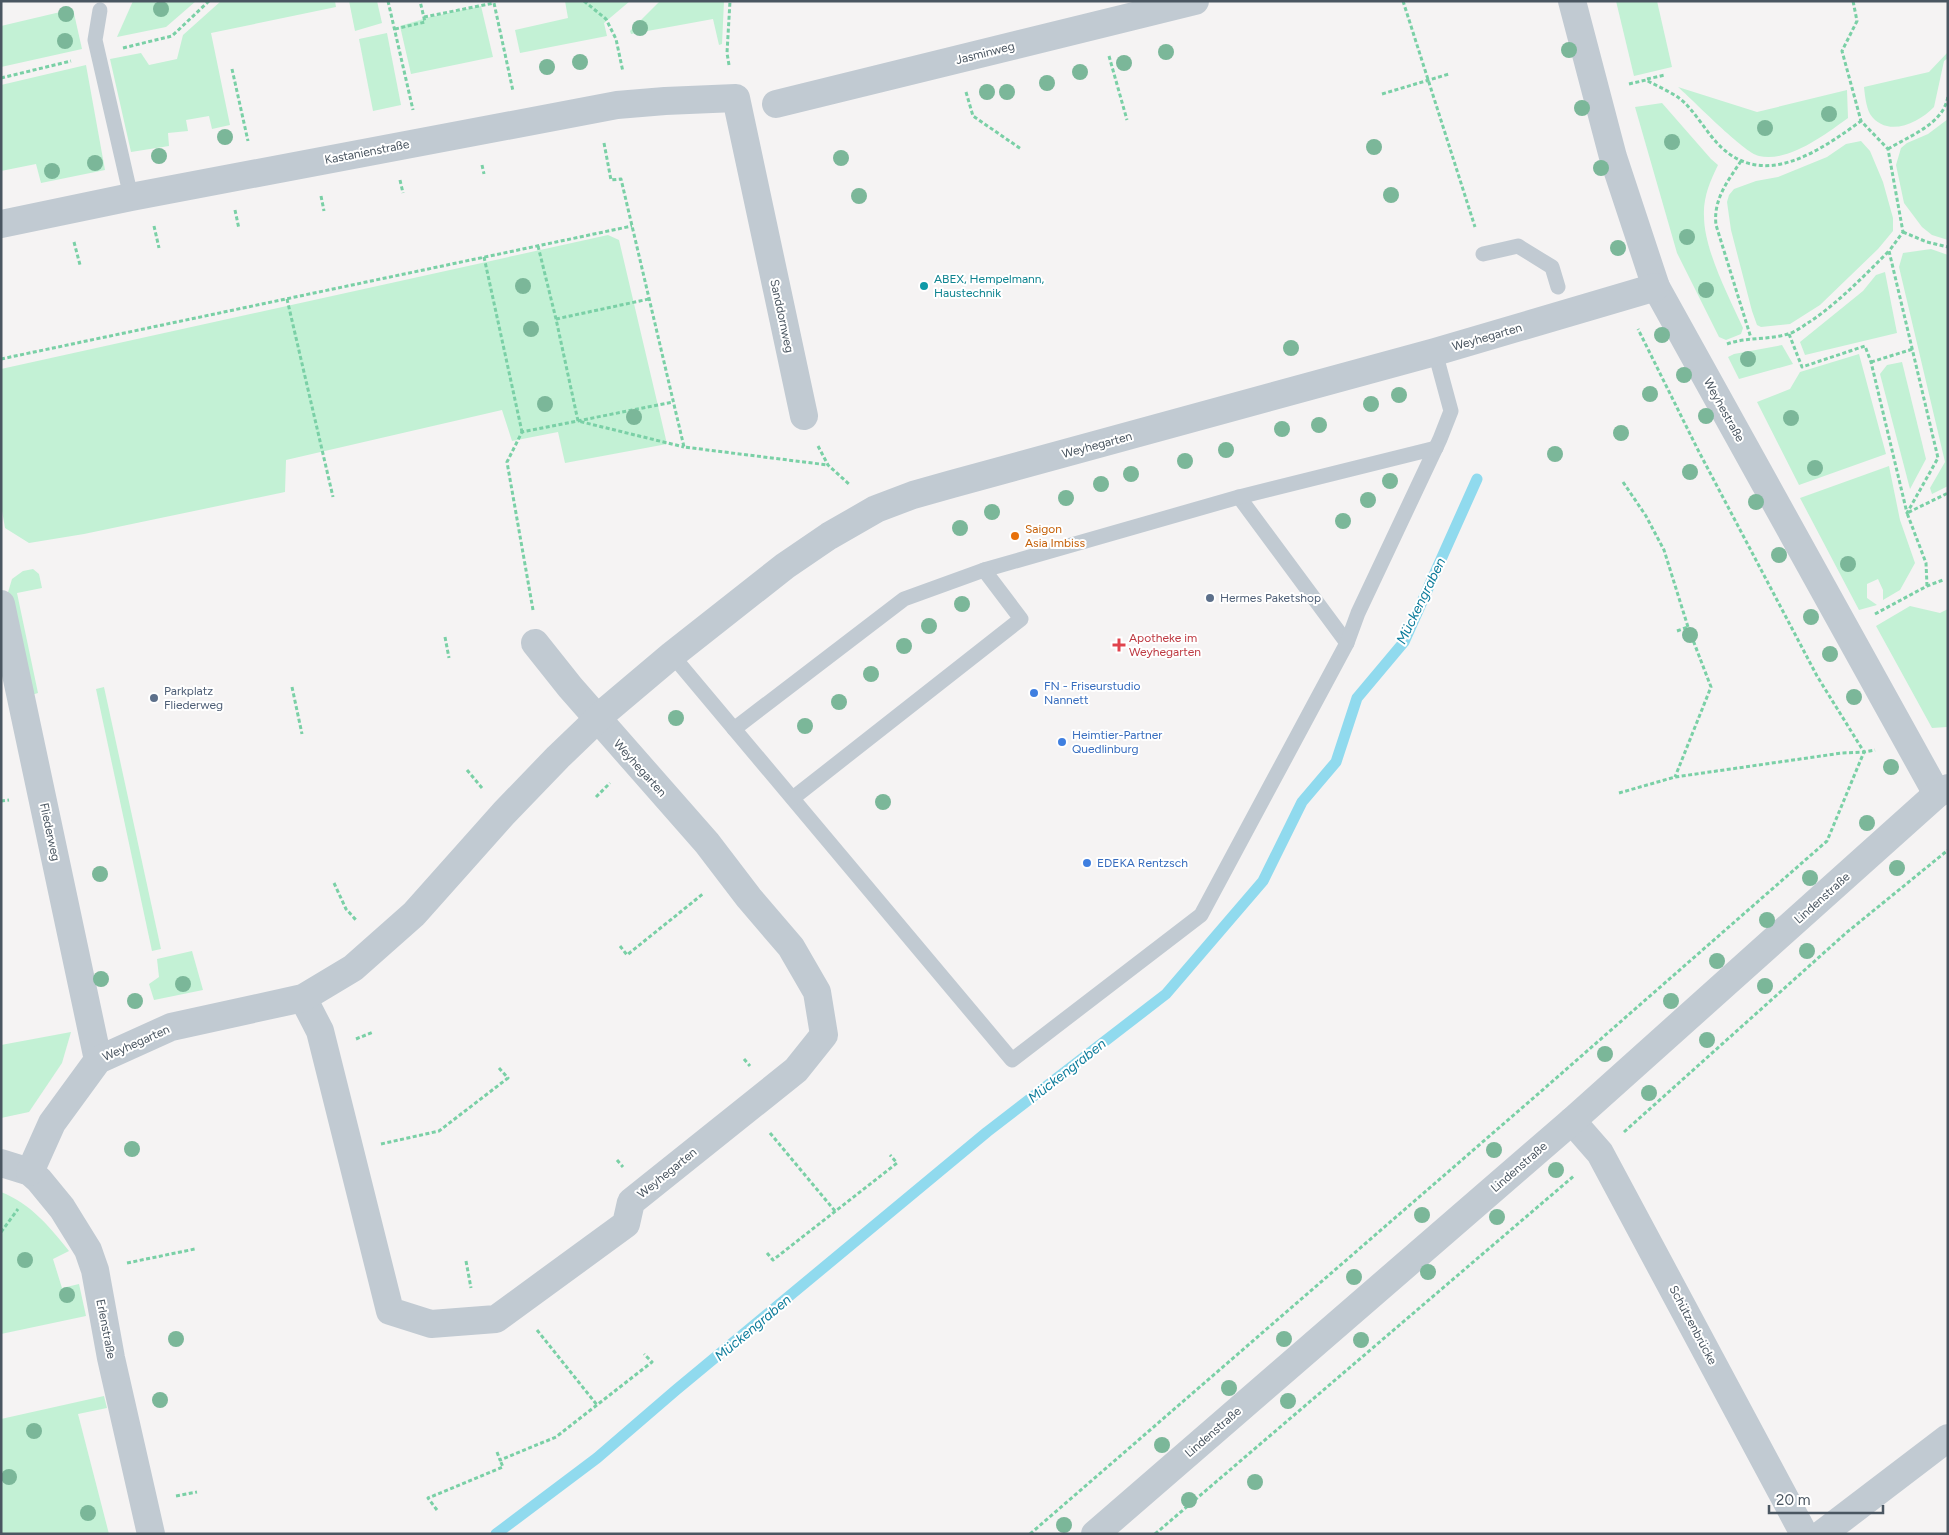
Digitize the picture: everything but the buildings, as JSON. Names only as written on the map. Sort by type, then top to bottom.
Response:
[{"type":"street","name":"Jasminweg","points":[[776,104],[1195,1]]},
{"type":"street","name":"Weyhestraße","points":[[1572,1],[1614,157],[1656,287],[1910,746],[1943,791]]},
{"type":"street","name":"Kastanienstraße","points":[[1,224],[131,197],[629,104],[736,98]]},
{"type":"street","name":"Sanddornweg","points":[[736,98],[804,416]]},
{"type":"street","name":"Weyhegarten","points":[[30,1172],[52,1123],[98,1060],[171,1027],[303,998],[353,968],[414,914],[504,813],[598,720],[672,655],[785,566],[829,536],[876,509],[952,484],[1435,352],[1656,287]]},
{"type":"street","name":"Fliederweg","points":[[1,604],[98,1060]]},
{"type":"street","name":"Weyhegarten","points":[[303,998],[320,1031],[390,1311],[431,1324],[496,1319],[626,1224],[631,1202],[796,1070],[824,1035],[817,992],[791,946],[749,898],[707,843],[598,720],[535,643]]},
{"type":"street","name":"Lindenstraße","points":[[1095,1534],[1572,1121],[1943,791]]},
{"type":"street","name":"Schützenbrücke","points":[[1572,1121],[1600,1153],[1804,1534]]},
{"type":"street","points":[[1,1163],[30,1172]]},
{"type":"street","name":"Erlenstraße","points":[[30,1172],[39,1180],[71,1222],[88,1250],[95,1270],[111,1358],[151,1534]]},
{"type":"street","points":[[1822,1534],[1948,1438]]},
{"type":"lane","points":[[100,10],[95,40],[131,197]]},
{"type":"lane","points":[[1483,254],[1518,246],[1552,267],[1558,287]]},
{"type":"lane","points":[[672,655],[1012,1060],[1201,916],[1347,643],[1358,612],[1436,448],[1451,412],[1435,352]]},
{"type":"lane","points":[[734,728],[904,599],[984,570],[1239,497],[1436,448]]},
{"type":"lane","points":[[1239,497],[1347,643]]},
{"type":"lane","points":[[793,798],[1021,619],[984,570]]},
{"type":"path","points":[[388,1],[420,142]]},
{"type":"path","points":[[394,29],[425,22],[420,1]]},
{"type":"path","points":[[584,1],[606,19],[616,39],[629,104]]},
{"type":"path","points":[[730,1],[727,53],[736,98]]},
{"type":"path","points":[[1404,1],[1483,254]]},
{"type":"path","points":[[1694,356],[1730,343],[1751,338],[1766,338],[1789,334],[1828,309],[1848,293],[1889,251],[1903,232],[1888,149],[1860,121],[1842,51],[1857,21],[1853,1]]},
{"type":"path","points":[[424,17],[494,3],[520,123]]},
{"type":"path","points":[[1100,24],[1127,120]]},
{"type":"path","points":[[957,60],[973,116],[1021,148]]},
{"type":"path","points":[[232,69],[254,174]]},
{"type":"path","points":[[1382,94],[1449,74]]},
{"type":"path","points":[[1596,92],[1665,75]]},
{"type":"path","points":[[1646,80],[1680,98],[1720,146],[1729,154],[1742,161],[1756,165],[1771,165],[1799,159],[1820,150],[1860,121]]},
{"type":"path","points":[[1888,149],[1935,120],[1942,112],[1948,96]]},
{"type":"path","points":[[602,134],[611,180],[621,179],[684,447]]},
{"type":"path","points":[[1742,161],[1721,191],[1715,217],[1751,338]]},
{"type":"path","points":[[400,179],[403,193]]},
{"type":"path","points":[[320,196],[324,211]]},
{"type":"path","points":[[236,213],[239,229]]},
{"type":"path","points":[[1,359],[632,226]]},
{"type":"path","points":[[155,230],[159,248]]},
{"type":"path","points":[[1903,232],[1927,242],[1948,247]]},
{"type":"path","points":[[538,246],[578,421]]},
{"type":"path","points":[[75,247],[80,265]]},
{"type":"path","points":[[1889,251],[1938,458],[1907,513]]},
{"type":"path","points":[[484,256],[522,432],[507,462],[538,635],[535,643]]},
{"type":"path","points":[[287,299],[333,498]]},
{"type":"path","points":[[556,319],[649,299]]},
{"type":"path","points":[[1789,334],[1802,367],[1865,346],[1871,362],[1907,513],[1926,563],[1927,586]]},
{"type":"path","points":[[1871,362],[1912,349]]},
{"type":"path","points":[[522,432],[674,402]]},
{"type":"path","points":[[804,416],[828,466],[851,486],[843,491]]},
{"type":"path","points":[[578,421],[684,447],[828,466]]},
{"type":"path","points":[[1623,482],[1646,516],[1664,550],[1688,627],[1711,687],[1675,777]]},
{"type":"path","points":[[1907,513],[1948,493]]},
{"type":"path","points":[[1846,629],[1927,586],[1944,580]]},
{"type":"path","points":[[1677,632],[1688,627]]},
{"type":"path","points":[[445,637],[449,658]]},
{"type":"path","points":[[292,687],[302,734]]},
{"type":"path","points":[[1619,793],[1675,777],[1842,753],[1910,746]]},
{"type":"path","points":[[1030,1534],[1827,841],[1864,752]]},
{"type":"path","points":[[1155,1534],[1600,1153],[1846,932],[1948,850]]},
{"type":"path","points":[[620,946],[627,955],[730,873]]},
{"type":"path","points":[[334,883],[346,909],[381,945]]},
{"type":"path","points":[[351,1152],[439,1131],[508,1078],[499,1068]]},
{"type":"path","points":[[750,1108],[835,1211]]},
{"type":"path","points":[[767,1253],[773,1260],[897,1163],[890,1155]]},
{"type":"path","points":[[95,1270],[195,1249]]},
{"type":"path","points":[[516,1304],[597,1405]]},
{"type":"path","points":[[500,1460],[556,1437],[652,1362],[644,1354]]},
{"type":"path","points":[[437,1510],[428,1498],[503,1467],[496,1452]]},
{"type":"green space","points":[[133,1],[196,1],[166,27],[117,37]]},
{"type":"green space","points":[[221,1],[335,1],[336,7],[211,33],[230,125],[212,129],[209,116],[186,120],[188,131],[168,133],[169,146],[131,152],[110,59],[141,53],[149,65],[177,59],[183,35]]},
{"type":"green space","points":[[349,1],[377,1],[382,23],[355,31]]},
{"type":"green space","points":[[565,1],[630,1],[604,23],[607,36],[520,53],[515,30],[568,18]]},
{"type":"green space","points":[[660,1],[724,1],[722,44],[719,45],[713,19],[631,34],[630,31]]},
{"type":"green space","points":[[1616,1],[1657,1],[1672,67],[1634,76]]},
{"type":"green space","points":[[481,6],[493,57],[411,74],[400,26],[430,17]]},
{"type":"green space","points":[[73,9],[82,49],[1,67],[1,26]]},
{"type":"green space","points":[[387,33],[401,105],[373,111],[359,39]]},
{"type":"green space","points":[[1948,52],[1948,58],[1944,61],[1934,107],[1920,119],[1902,126],[1893,127],[1884,125],[1870,114],[1864,87],[1929,72]]},
{"type":"green space","points":[[86,65],[105,170],[41,183],[36,164],[1,171],[1,85]]},
{"type":"green space","points":[[1678,87],[1757,112],[1847,90],[1848,118],[1806,146],[1782,155],[1759,156],[1742,146]]},
{"type":"green space","points":[[1662,103],[1718,165],[1706,196],[1704,209],[1705,229],[1718,273],[1743,328],[1741,334],[1726,340],[1719,337],[1677,253],[1635,107]]},
{"type":"green space","points":[[1948,119],[1948,240],[1932,235],[1922,227],[1904,203],[1896,165],[1901,148],[1907,143],[1928,134]]},
{"type":"green space","points":[[1861,141],[1870,151],[1883,182],[1893,218],[1893,231],[1878,249],[1820,305],[1790,324],[1761,327],[1757,325],[1731,230],[1727,202],[1729,195],[1734,189],[1756,181],[1778,177],[1827,157],[1846,144]]},
{"type":"green space","points":[[608,235],[619,240],[667,444],[565,463],[558,432],[512,441],[502,410],[286,460],[285,492],[84,534],[29,543],[5,528],[1,505],[1,369]]},
{"type":"green space","points":[[1931,249],[1948,255],[1948,486],[1932,494],[1930,488],[1945,462],[1899,267],[1903,253]]},
{"type":"green space","points":[[1885,272],[1897,333],[1805,355],[1800,342],[1863,291],[1876,275]]},
{"type":"green space","points":[[1782,345],[1793,364],[1739,379],[1728,357],[1734,354]]},
{"type":"green space","points":[[1859,354],[1886,454],[1799,485],[1757,402],[1790,389],[1800,372]]},
{"type":"green space","points":[[1902,362],[1926,459],[1910,489],[1880,374],[1887,365]]},
{"type":"green space","points":[[1889,466],[1900,520],[1915,563],[1900,590],[1883,600],[1883,590],[1878,579],[1867,584],[1867,598],[1877,605],[1859,610],[1800,498]]},
{"type":"green space","points":[[33,569],[39,574],[42,588],[17,593],[38,693],[28,696],[6,599],[12,579],[23,571]]},
{"type":"green space","points":[[1910,606],[1940,613],[1948,609],[1947,727],[1932,728],[1876,626]]},
{"type":"green space","points":[[104,687],[161,949],[152,951],[96,689]]},
{"type":"green space","points":[[192,951],[203,990],[154,1000],[149,984],[159,977],[157,959]]},
{"type":"green space","points":[[71,1032],[62,1063],[29,1112],[1,1118],[1,1045]]},
{"type":"green space","points":[[1,1192],[30,1209],[47,1225],[69,1251],[53,1259],[62,1288],[79,1284],[86,1316],[1,1334]]},
{"type":"green space","points":[[104,1396],[107,1408],[78,1414],[109,1534],[1,1534],[1,1419]]},
{"type":"waterway","name":"Mückengraben","points":[[496,1534],[597,1458],[676,1390],[987,1132],[1166,994],[1263,881],[1302,802],[1336,762],[1357,698],[1404,642],[1477,479]]},
{"type":"place","name":"ABEX, Hempelmann, Haustechnik","points":[[924,286]]},
{"type":"place","name":"Saigon Asia Imbiss","points":[[1015,536]]},
{"type":"place","name":"Hermes Paketshop","points":[[1210,598]]},
{"type":"place","name":"Apotheke im Weyhegarten","points":[[1119,645]]},
{"type":"place","name":"FN - Friseurstudio Nannett","points":[[1034,693]]},
{"type":"place","name":"Parkplatz Fliederweg","points":[[154,698]]},
{"type":"place","name":"Heimtier-Partner Quedlinburg","points":[[1062,742]]},
{"type":"place","name":"EDEKA Rentzsch","points":[[1087,863]]}]
